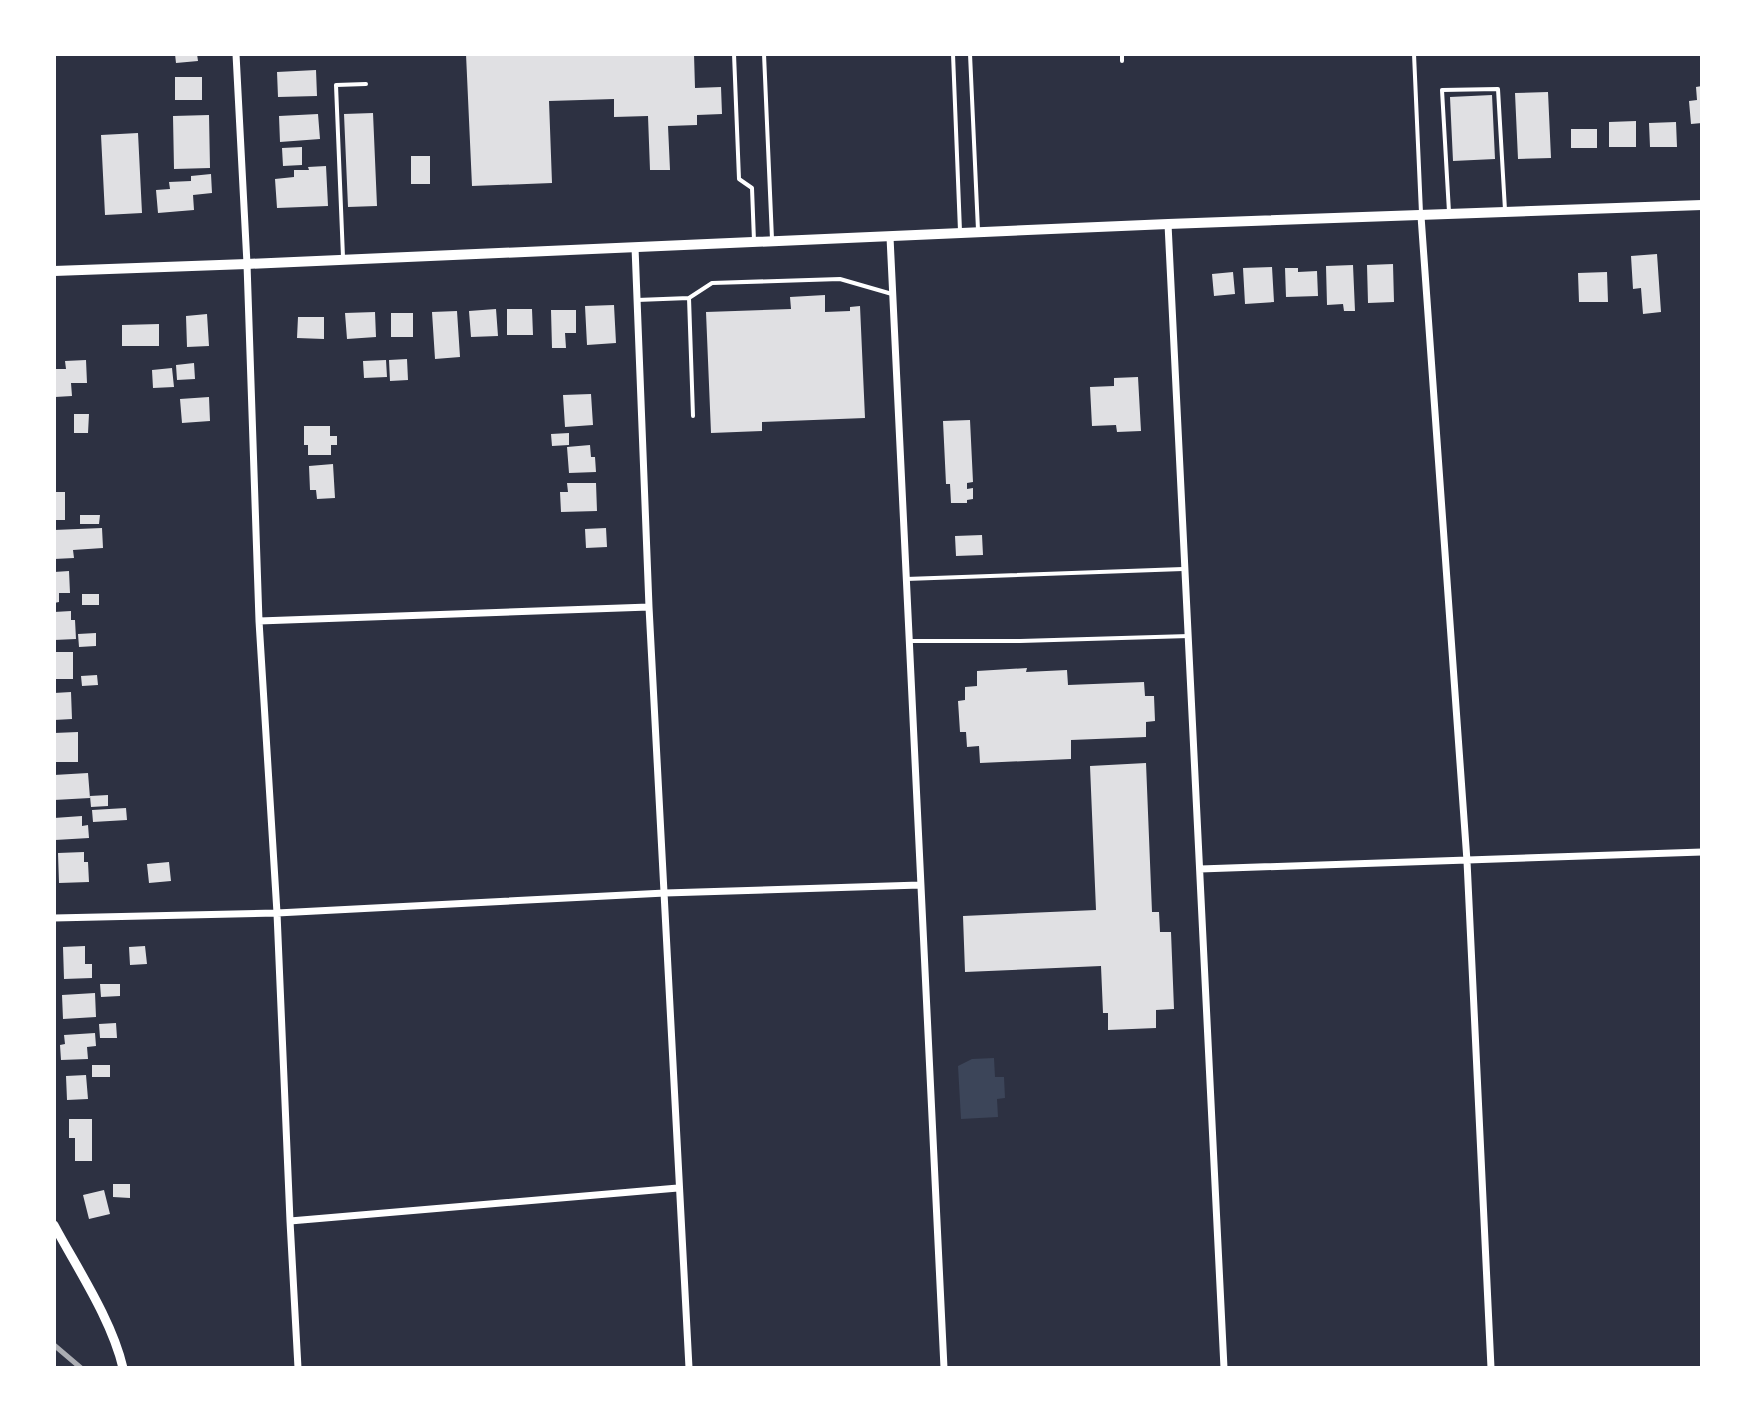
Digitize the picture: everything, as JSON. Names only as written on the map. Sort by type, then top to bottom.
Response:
[{"type":"main road","points":[[54,271],[1702,205]]},
{"type":"street","points":[[236,54],[247,264],[259,621],[277,913],[298,1368]]},
{"type":"street","points":[[1421,216],[1467,861],[1491,1368]]},
{"type":"street","points":[[1168,224],[1224,1368]]},
{"type":"street","points":[[890,237],[944,1368]]},
{"type":"street","points":[[635,247],[649,607],[689,1368]]},
{"type":"street","points":[[259,621],[649,607]]},
{"type":"street","points":[[1200,869],[1702,852]]},
{"type":"street","points":[[54,918],[277,913],[665,893],[920,885]]},
{"type":"street","points":[[290,1221],[678,1188]]},
{"type":"street","points":[[54,1225],[104,1319],[123,1368]]},
{"type":"lane","points":[[734,54],[739,179],[752,188],[754,242]]},
{"type":"lane","points":[[764,54],[772,241]]},
{"type":"lane","points":[[953,54],[960,233]]},
{"type":"lane","points":[[970,54],[978,233]]},
{"type":"lane","points":[[1122,54],[1122,61]]},
{"type":"lane","points":[[1414,54],[1421,216]]},
{"type":"lane","points":[[343,260],[336,85],[366,84]]},
{"type":"lane","points":[[1449,215],[1442,90],[1498,89],[1505,213]]},
{"type":"lane","points":[[637,300],[689,298],[712,283],[840,279],[892,294]]},
{"type":"lane","points":[[689,298],[693,416]]},
{"type":"lane","points":[[906,579],[1185,569]]},
{"type":"lane","points":[[909,641],[1189,636]]},
{"type":"shaded area","points":[[994,1058],[995,1077],[1004,1077],[1005,1098],[997,1099],[998,1117],[961,1119],[958,1066],[972,1059]]},
{"type":"building","points":[[175,54],[197,54],[198,61],[176,63]]},
{"type":"building","points":[[466,54],[694,54],[695,88],[721,87],[722,114],[697,115],[697,125],[668,126],[670,170],[650,170],[648,116],[614,117],[614,99],[549,101],[552,183],[472,186]]},
{"type":"building","points":[[316,70],[317,96],[278,97],[277,72]]},
{"type":"building","points":[[175,77],[202,77],[202,100],[175,100]]},
{"type":"building","points":[[1702,86],[1702,123],[1691,124],[1689,101],[1697,100],[1696,87]]},
{"type":"building","points":[[1548,92],[1551,158],[1518,159],[1515,93]]},
{"type":"building","points":[[1492,95],[1495,159],[1453,161],[1450,97]]},
{"type":"building","points":[[373,113],[377,206],[348,207],[344,114]]},
{"type":"building","points":[[318,114],[320,139],[280,142],[279,116]]},
{"type":"building","points":[[209,115],[210,168],[174,169],[173,116]]},
{"type":"building","points":[[1636,121],[1636,147],[1609,147],[1609,122]]},
{"type":"building","points":[[1676,122],[1677,147],[1650,147],[1649,123]]},
{"type":"building","points":[[1571,129],[1597,129],[1597,148],[1571,148]]},
{"type":"building","points":[[138,133],[142,213],[105,215],[101,135]]},
{"type":"building","points":[[302,147],[302,165],[283,166],[282,148]]},
{"type":"building","points":[[411,156],[430,156],[430,184],[411,184]]},
{"type":"building","points":[[326,166],[328,206],[277,208],[275,179],[294,177],[294,170]]},
{"type":"building","points":[[211,174],[212,193],[193,195],[194,210],[158,213],[156,190],[170,189],[169,182],[191,181],[191,176]]},
{"type":"building","points":[[1657,254],[1661,312],[1643,314],[1641,288],[1633,289],[1631,256]]},
{"type":"building","points":[[1393,264],[1394,302],[1368,303],[1367,265]]},
{"type":"building","points":[[1353,265],[1355,311],[1344,311],[1343,304],[1327,305],[1326,266]]},
{"type":"building","points":[[1272,267],[1274,302],[1245,304],[1243,268]]},
{"type":"building","points":[[1285,268],[1298,268],[1298,272],[1317,271],[1318,296],[1286,297]]},
{"type":"building","points":[[1233,272],[1235,294],[1214,296],[1212,274]]},
{"type":"building","points":[[1607,272],[1608,302],[1579,302],[1578,273]]},
{"type":"building","points":[[825,295],[825,312],[850,311],[850,307],[860,306],[865,418],[762,422],[762,431],[711,433],[706,312],[791,309],[790,297]]},
{"type":"building","points":[[614,305],[616,343],[587,345],[585,306]]},
{"type":"building","points":[[496,309],[498,336],[471,337],[469,311]]},
{"type":"building","points":[[507,309],[532,309],[533,335],[507,335]]},
{"type":"building","points":[[551,310],[576,310],[576,333],[565,333],[566,348],[552,348]]},
{"type":"building","points":[[457,311],[460,357],[435,359],[432,312]]},
{"type":"building","points":[[375,312],[376,337],[347,339],[345,313]]},
{"type":"building","points":[[391,313],[413,313],[413,337],[391,337]]},
{"type":"building","points":[[207,314],[209,346],[187,347],[186,316]]},
{"type":"building","points":[[298,317],[324,317],[324,339],[297,338]]},
{"type":"building","points":[[159,324],[159,346],[122,346],[122,325]]},
{"type":"building","points":[[407,359],[408,380],[390,381],[389,360]]},
{"type":"building","points":[[86,360],[87,383],[71,383],[72,396],[55,397],[54,369],[66,369],[65,361]]},
{"type":"building","points":[[386,360],[387,377],[364,378],[363,361]]},
{"type":"building","points":[[194,363],[195,379],[177,380],[176,365]]},
{"type":"building","points":[[172,368],[174,387],[153,388],[152,370]]},
{"type":"building","points":[[1138,377],[1141,431],[1117,432],[1116,425],[1092,426],[1090,387],[1114,386],[1114,378]]},
{"type":"building","points":[[591,394],[593,425],[565,427],[563,395]]},
{"type":"building","points":[[209,397],[210,421],[182,423],[180,399]]},
{"type":"building","points":[[74,414],[89,414],[88,433],[74,433]]},
{"type":"building","points":[[970,420],[973,482],[967,483],[967,489],[973,488],[973,499],[967,500],[967,503],[951,503],[950,484],[946,484],[943,421]]},
{"type":"building","points":[[304,426],[330,426],[330,436],[337,436],[337,445],[331,445],[331,455],[308,455],[308,445],[304,445]]},
{"type":"building","points":[[569,433],[569,445],[552,446],[551,434]]},
{"type":"building","points":[[590,445],[596,472],[569,473],[567,447]]},
{"type":"building","points":[[333,464],[335,498],[317,499],[316,490],[310,490],[309,466]]},
{"type":"building","points":[[567,483],[596,483],[597,511],[561,512],[560,492],[568,492]]},
{"type":"building","points":[[54,492],[65,492],[65,520],[54,520]]},
{"type":"building","points":[[80,515],[100,515],[99,524],[80,524]]},
{"type":"building","points":[[102,528],[103,548],[73,550],[74,558],[54,559],[54,530]]},
{"type":"building","points":[[606,528],[607,547],[586,548],[585,529]]},
{"type":"building","points":[[982,535],[983,555],[956,556],[955,536]]},
{"type":"building","points":[[69,571],[70,593],[59,593],[59,602],[54,603],[54,572]]},
{"type":"building","points":[[82,594],[99,594],[99,605],[82,605]]},
{"type":"building","points":[[71,611],[76,639],[54,640],[54,612]]},
{"type":"building","points":[[96,633],[96,646],[79,647],[78,634]]},
{"type":"building","points":[[54,652],[73,652],[73,679],[54,679]]},
{"type":"building","points":[[1027,668],[1026,672],[1067,670],[1068,685],[1144,682],[1145,696],[1154,696],[1155,721],[1146,722],[1146,737],[1071,740],[1071,759],[980,763],[979,746],[967,747],[966,732],[960,732],[958,701],[965,700],[965,687],[977,686],[977,671]]},
{"type":"building","points":[[97,675],[98,685],[82,686],[81,676]]},
{"type":"building","points":[[71,692],[72,719],[54,720],[54,693]]},
{"type":"building","points":[[78,732],[78,762],[55,762],[54,733]]},
{"type":"building","points":[[1146,763],[1152,912],[1159,912],[1160,932],[1171,932],[1174,1009],[1156,1010],[1156,1028],[1108,1030],[1108,1013],[1103,1013],[1101,966],[965,972],[963,916],[1096,910],[1090,766]]},
{"type":"building","points":[[88,773],[90,798],[54,800],[54,775]]},
{"type":"building","points":[[108,795],[108,806],[91,807],[90,796]]},
{"type":"building","points":[[126,808],[127,820],[93,822],[92,810]]},
{"type":"building","points":[[82,816],[82,826],[88,825],[89,838],[55,840],[54,818]]},
{"type":"building","points":[[84,852],[89,882],[59,883],[58,853]]},
{"type":"building","points":[[169,862],[171,881],[149,883],[147,864]]},
{"type":"building","points":[[85,946],[85,964],[92,964],[92,978],[64,979],[63,947]]},
{"type":"building","points":[[145,946],[147,964],[130,965],[129,947]]},
{"type":"building","points":[[100,984],[120,984],[120,996],[101,997]]},
{"type":"building","points":[[95,993],[96,1017],[63,1019],[62,995]]},
{"type":"building","points":[[116,1023],[117,1038],[100,1038],[99,1024]]},
{"type":"building","points":[[95,1033],[96,1046],[87,1047],[88,1059],[61,1060],[60,1045],[65,1044],[64,1035]]},
{"type":"building","points":[[92,1065],[110,1065],[110,1077],[92,1077]]},
{"type":"building","points":[[86,1075],[88,1099],[67,1100],[66,1076]]},
{"type":"building","points":[[69,1119],[92,1119],[92,1161],[75,1161],[75,1138],[69,1138]]},
{"type":"building","points":[[113,1184],[130,1184],[130,1198],[113,1197]]},
{"type":"building","points":[[104,1190],[110,1214],[89,1219],[83,1195]]},
{"type":"railway","points":[[54,1345],[81,1368]]}]
